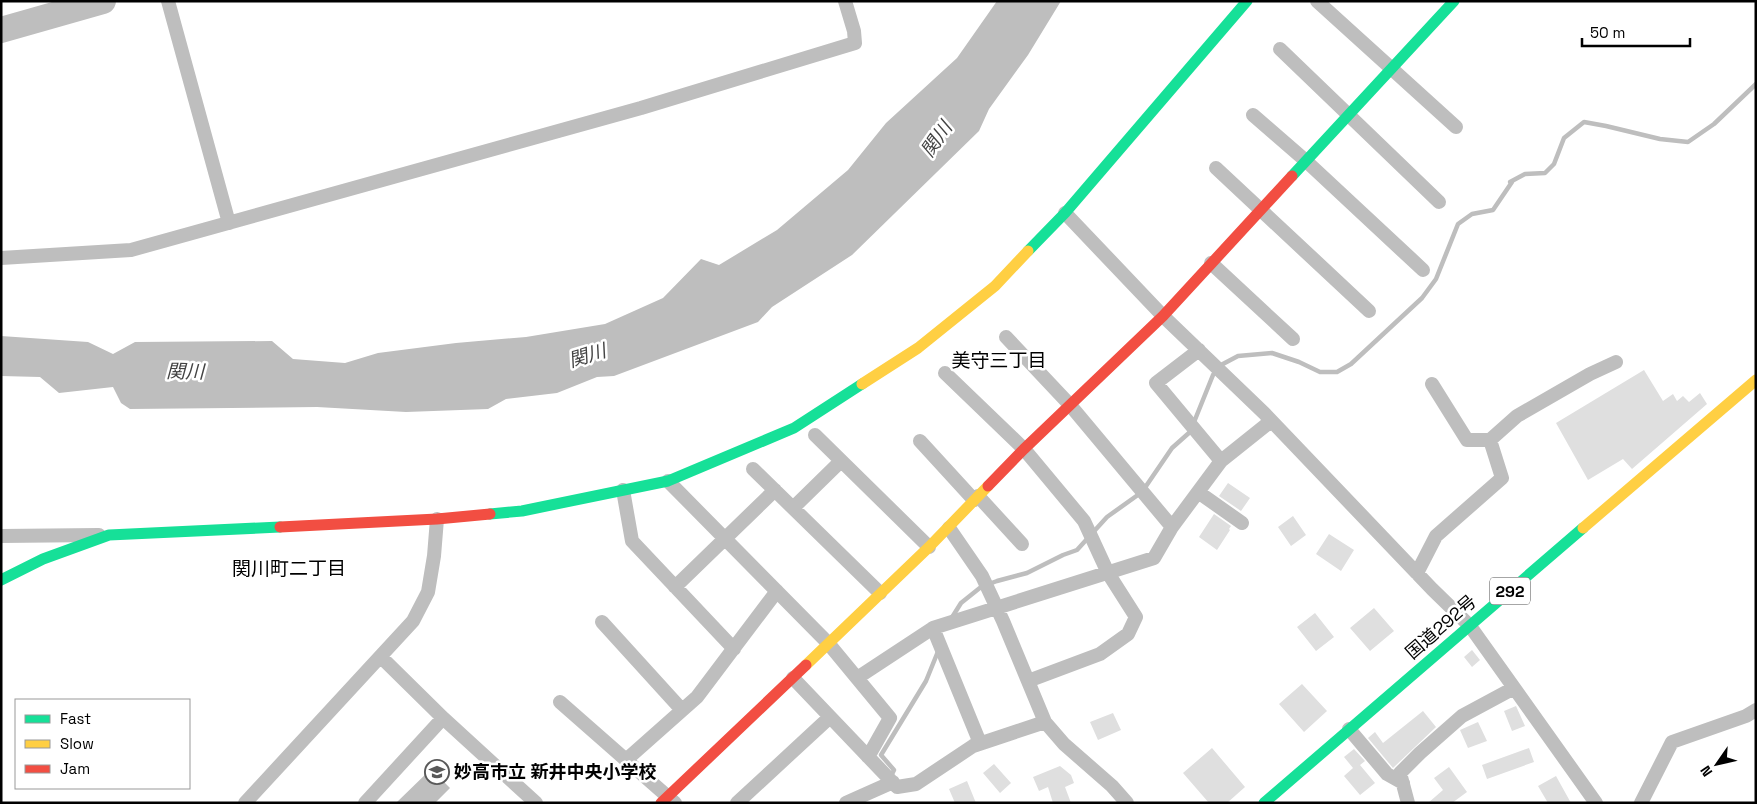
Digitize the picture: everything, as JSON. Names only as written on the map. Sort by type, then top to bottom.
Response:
[{"type":"main road","points":[[1,580],[42,559],[109,535],[437,519],[522,511],[668,481],[794,428],[918,348],[995,286],[1065,213],[1247,1]]},
{"type":"main road","points":[[668,801],[828,643],[949,528],[1024,449],[1163,316],[1454,1]]},
{"type":"main road","name":"国道292号","points":[[1264,803],[1756,380]]},
{"type":"street","points":[[168,1],[230,223]]},
{"type":"street","points":[[1,258],[131,250],[640,108],[855,43],[854,31],[845,1]]},
{"type":"street","points":[[1317,1],[1456,127]]},
{"type":"street","points":[[1280,50],[1439,202]]},
{"type":"street","points":[[1253,115],[1306,161],[1423,270]]},
{"type":"street","points":[[1216,168],[1370,311]]},
{"type":"street","points":[[1065,213],[1163,316],[1271,421],[1470,626],[1596,803]]},
{"type":"street","points":[[1211,263],[1294,339]]},
{"type":"street","points":[[1006,337],[1070,405],[1172,527]]},
{"type":"street","points":[[1199,350],[1156,383],[1221,461]]},
{"type":"street","points":[[1432,384],[1467,440],[1490,440],[1517,416],[1590,374],[1616,362]]},
{"type":"street","points":[[945,373],[1024,449],[1084,521],[1108,573],[1136,616],[1128,634],[1100,654],[1028,681]]},
{"type":"street","points":[[857,678],[933,628],[1154,558],[1172,527],[1221,461],[1271,421]]},
{"type":"street","points":[[815,435],[928,547]]},
{"type":"street","points":[[1417,573],[1436,536],[1502,478],[1490,440]]},
{"type":"street","points":[[920,442],[1022,544]]},
{"type":"street","points":[[793,508],[841,461]]},
{"type":"street","points":[[753,469],[880,593]]},
{"type":"street","points":[[668,481],[828,643],[890,718],[868,757]]},
{"type":"street","points":[[623,490],[632,541],[734,648]]},
{"type":"street","points":[[674,587],[775,490]]},
{"type":"street","points":[[1198,492],[1242,523]]},
{"type":"street","points":[[245,803],[412,621],[428,592],[434,556],[437,519]]},
{"type":"street","points":[[949,528],[982,576],[1045,722],[1064,744],[1112,786],[1122,802]]},
{"type":"street","points":[[1,536],[109,535]]},
{"type":"street","points":[[626,760],[697,696],[777,592]]},
{"type":"street","points":[[602,622],[682,710]]},
{"type":"street","points":[[933,628],[980,744]]},
{"type":"street","points":[[381,657],[443,718],[536,803]]},
{"type":"street","points":[[792,678],[897,787],[916,784],[973,746],[1045,722]]},
{"type":"street","points":[[1408,803],[1400,773],[1462,716],[1514,688]]},
{"type":"street","points":[[560,702],[626,760],[668,801]]},
{"type":"street","points":[[1641,803],[1672,742],[1746,716],[1756,710]]},
{"type":"street","points":[[738,803],[830,717]]},
{"type":"street","points":[[365,803],[443,718]]},
{"type":"street","points":[[1349,729],[1387,774],[1403,783]]},
{"type":"street","points":[[846,803],[893,782]]},
{"type":"water","name":"関川","points":[[997,1],[1061,1],[1028,55],[989,109],[979,131],[852,255],[772,307],[758,322],[614,376],[597,377],[557,393],[506,399],[488,409],[406,412],[317,407],[130,409],[121,403],[113,387],[59,393],[40,377],[1,376],[1,336],[88,342],[113,354],[135,342],[272,341],[293,359],[345,363],[378,353],[456,343],[526,337],[605,324],[663,298],[701,259],[719,265],[777,230],[848,170],[886,123],[957,58]]},
{"type":"water","points":[[431,769],[450,788],[435,803],[396,803]]},
{"type":"building","points":[[1644,370],[1663,401],[1673,394],[1677,401],[1683,396],[1689,402],[1700,393],[1707,404],[1632,469],[1623,459],[1588,480],[1556,423]]},
{"type":"building","points":[[1228,483],[1250,498],[1241,511],[1219,496]]},
{"type":"building","points":[[1214,514],[1231,526],[1217,550],[1199,537]]},
{"type":"building","points":[[1293,516],[1306,535],[1291,546],[1278,527]]},
{"type":"building","points":[[1329,534],[1354,550],[1341,571],[1316,554]]},
{"type":"building","points":[[1374,608],[1394,631],[1370,651],[1350,628]]},
{"type":"building","points":[[1315,613],[1334,637],[1316,651],[1297,627]]},
{"type":"building","points":[[1472,650],[1480,660],[1472,667],[1464,657]]},
{"type":"building","points":[[1302,684],[1327,711],[1304,732],[1279,704]]},
{"type":"building","points":[[1516,706],[1525,726],[1512,731],[1504,711]]},
{"type":"building","points":[[1423,711],[1436,727],[1393,768],[1368,738],[1375,732],[1383,743]]},
{"type":"building","points":[[1113,713],[1121,730],[1098,740],[1090,722]]},
{"type":"building","points":[[1478,722],[1487,741],[1468,748],[1460,730]]},
{"type":"building","points":[[1212,748],[1245,787],[1227,803],[1209,803],[1183,773]]},
{"type":"building","points":[[1529,748],[1534,762],[1487,779],[1482,765]]},
{"type":"building","points":[[1354,749],[1365,761],[1360,765],[1375,783],[1360,795],[1344,776],[1353,768],[1344,757]]},
{"type":"building","points":[[994,764],[1011,783],[1000,793],[983,773]]},
{"type":"building","points":[[1060,766],[1071,775],[1074,783],[1065,787],[1071,803],[1053,803],[1048,787],[1039,791],[1033,777]]},
{"type":"building","points":[[1449,767],[1467,792],[1452,803],[1428,803],[1443,790],[1434,778]]},
{"type":"building","points":[[1556,776],[1571,803],[1548,803],[1538,786]]},
{"type":"building","points":[[967,781],[976,803],[955,803],[949,789]]},
{"type":"waterway","points":[[1,30],[103,1]]},
{"type":"waterway","points":[[951,619],[961,603],[981,587],[1027,573],[1077,550],[1107,517],[1142,492],[1172,448],[1190,432],[1213,375],[1221,365],[1238,356],[1272,353],[1299,362],[1320,372],[1337,372],[1351,364],[1422,298],[1436,279],[1458,224],[1472,214],[1493,210],[1512,182],[1510,182],[1525,174],[1545,173],[1554,164],[1564,138],[1584,122],[1660,139],[1688,142],[1714,124],[1756,84]]},
{"type":"waterway","points":[[890,778],[894,770],[881,755],[926,681],[939,649]]},
{"type":"traffic: fast","points":[[1028,251],[1065,213],[1247,1]]},
{"type":"traffic: fast","points":[[1292,176],[1454,1]]},
{"type":"traffic: fast","points":[[490,514],[522,511],[668,481],[794,428],[862,384]]},
{"type":"traffic: fast","points":[[1,580],[43,559],[109,535],[280,527]]},
{"type":"traffic: fast","points":[[1264,803],[1583,528]]},
{"type":"traffic: slow","points":[[862,384],[918,348],[995,286],[1028,251]]},
{"type":"traffic: slow","points":[[1583,528],[1756,380]]},
{"type":"traffic: slow","points":[[806,665],[929,547],[988,486]]},
{"type":"traffic: jam","points":[[988,486],[1163,316],[1292,176]]},
{"type":"traffic: jam","points":[[280,527],[437,519],[490,514]]},
{"type":"traffic: jam","points":[[661,803],[806,665]]},
{"type":"place","name":"妙高市立 新井中央小学校","points":[[437,772]]},
{"type":"district","name":"美守三丁目","points":[[999,360]]},
{"type":"district","name":"関川町二丁目","points":[[289,568]]}]
